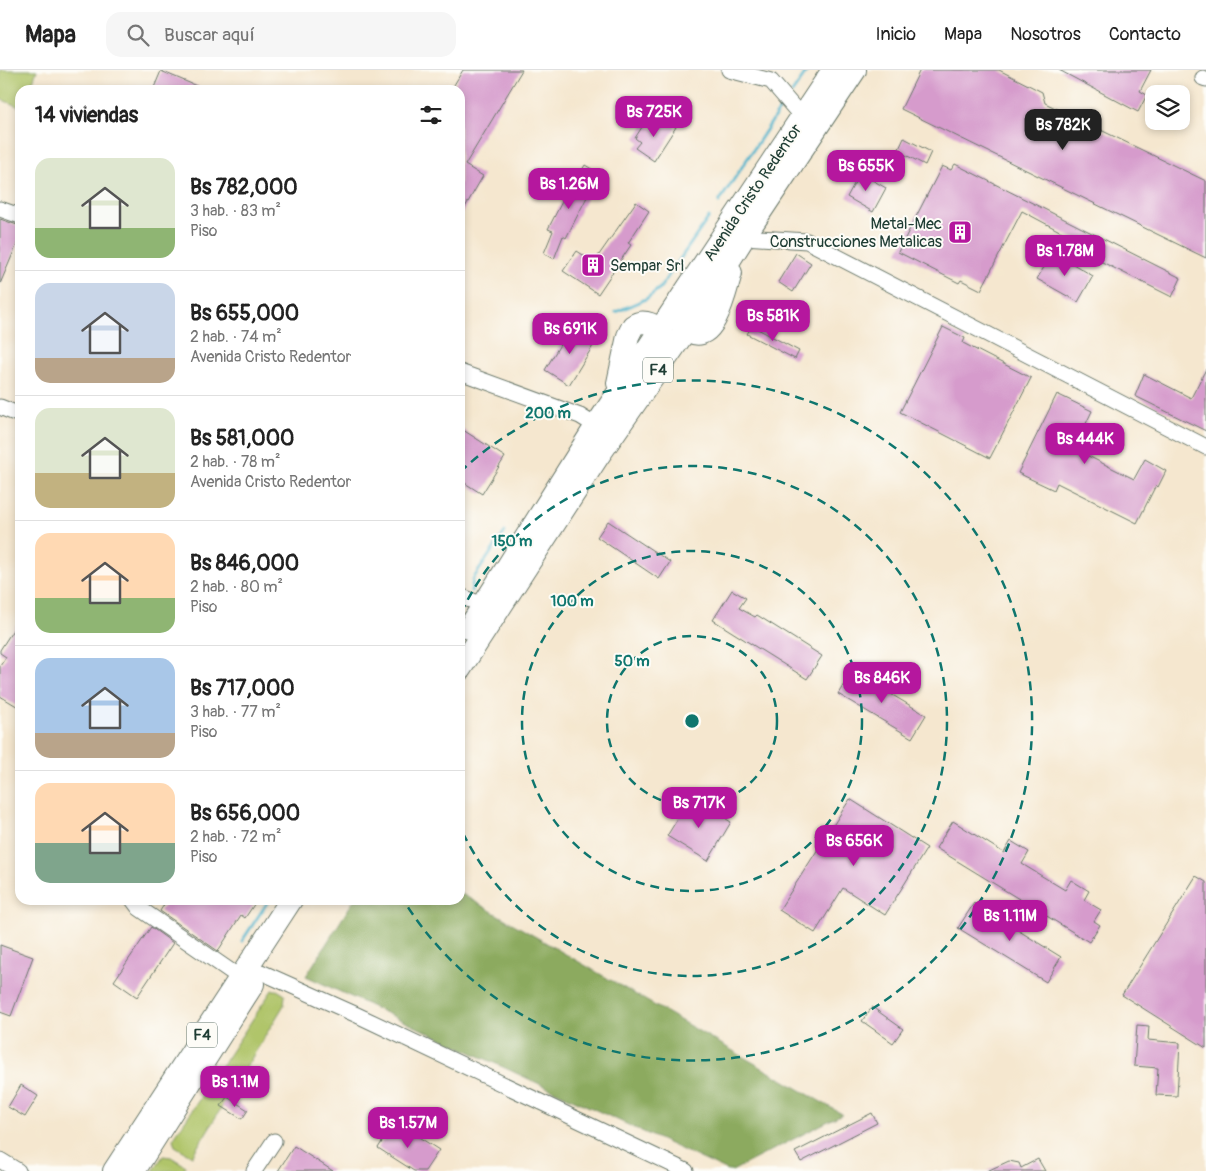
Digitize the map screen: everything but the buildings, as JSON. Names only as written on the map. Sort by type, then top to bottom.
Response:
[{"type":"highway","name":"Avenida Cristo Redentor","points":[[738,236],[802,117],[833,70]]},
{"type":"highway","name":"Avenida Cristo Redentor","points":[[660,329],[738,236],[855,70]]},
{"type":"highway","points":[[738,236],[715,322],[702,333],[692,333],[681,323],[679,315],[714,261],[738,236]]},
{"type":"highway","points":[[465,633],[612,403],[621,374],[628,336],[633,326],[643,322],[660,329],[662,338],[658,350],[610,427],[597,458]]},
{"type":"highway","name":"F4","points":[[465,662],[597,458],[681,337],[685,328]]},
{"type":"highway","name":"F4","points":[[134,1171],[250,974],[288,905]]},
{"type":"highway","name":"F4","points":[[114,1171],[250,974],[304,905]]},
{"type":"street","points":[[729,70],[771,81],[802,117]]},
{"type":"street","points":[[0,209],[15,214]]},
{"type":"street","points":[[738,236],[807,241],[1206,447]]},
{"type":"street","points":[[465,374],[580,416],[596,426]]},
{"type":"street","points":[[0,407],[15,413]]},
{"type":"street","points":[[465,598],[482,605]]},
{"type":"street","points":[[136,905],[250,974],[366,1019],[686,1171]]},
{"type":"street","points":[[254,1171],[274,1141]]},
{"type":"street","points":[[0,1160],[18,1171]]},
{"type":"green space","points":[[0,70],[37,70],[32,85],[15,85],[15,105],[0,99]]},
{"type":"green space","points":[[465,896],[842,1114],[732,1171],[728,1171],[306,976],[351,905],[465,905]]},
{"type":"green space","points":[[272,990],[277,990],[285,995],[284,1005],[192,1156],[175,1146],[173,1139]]},
{"type":"green space","points":[[163,1156],[171,1157],[186,1166],[183,1171],[153,1171]]},
{"type":"waterway","points":[[792,93],[808,70]]},
{"type":"waterway","points":[[719,202],[784,103]]},
{"type":"waterway","points":[[616,312],[646,299],[660,288],[709,217]]},
{"type":"waterway","points":[[471,591],[473,579],[505,532]]},
{"type":"waterway","points":[[242,941],[266,905]]},
{"type":"place","name":"Metal-Mec Construcciones Metalicas","points":[[960,232]]},
{"type":"place","name":"Sempar Srl","points":[[593,265]]}]
